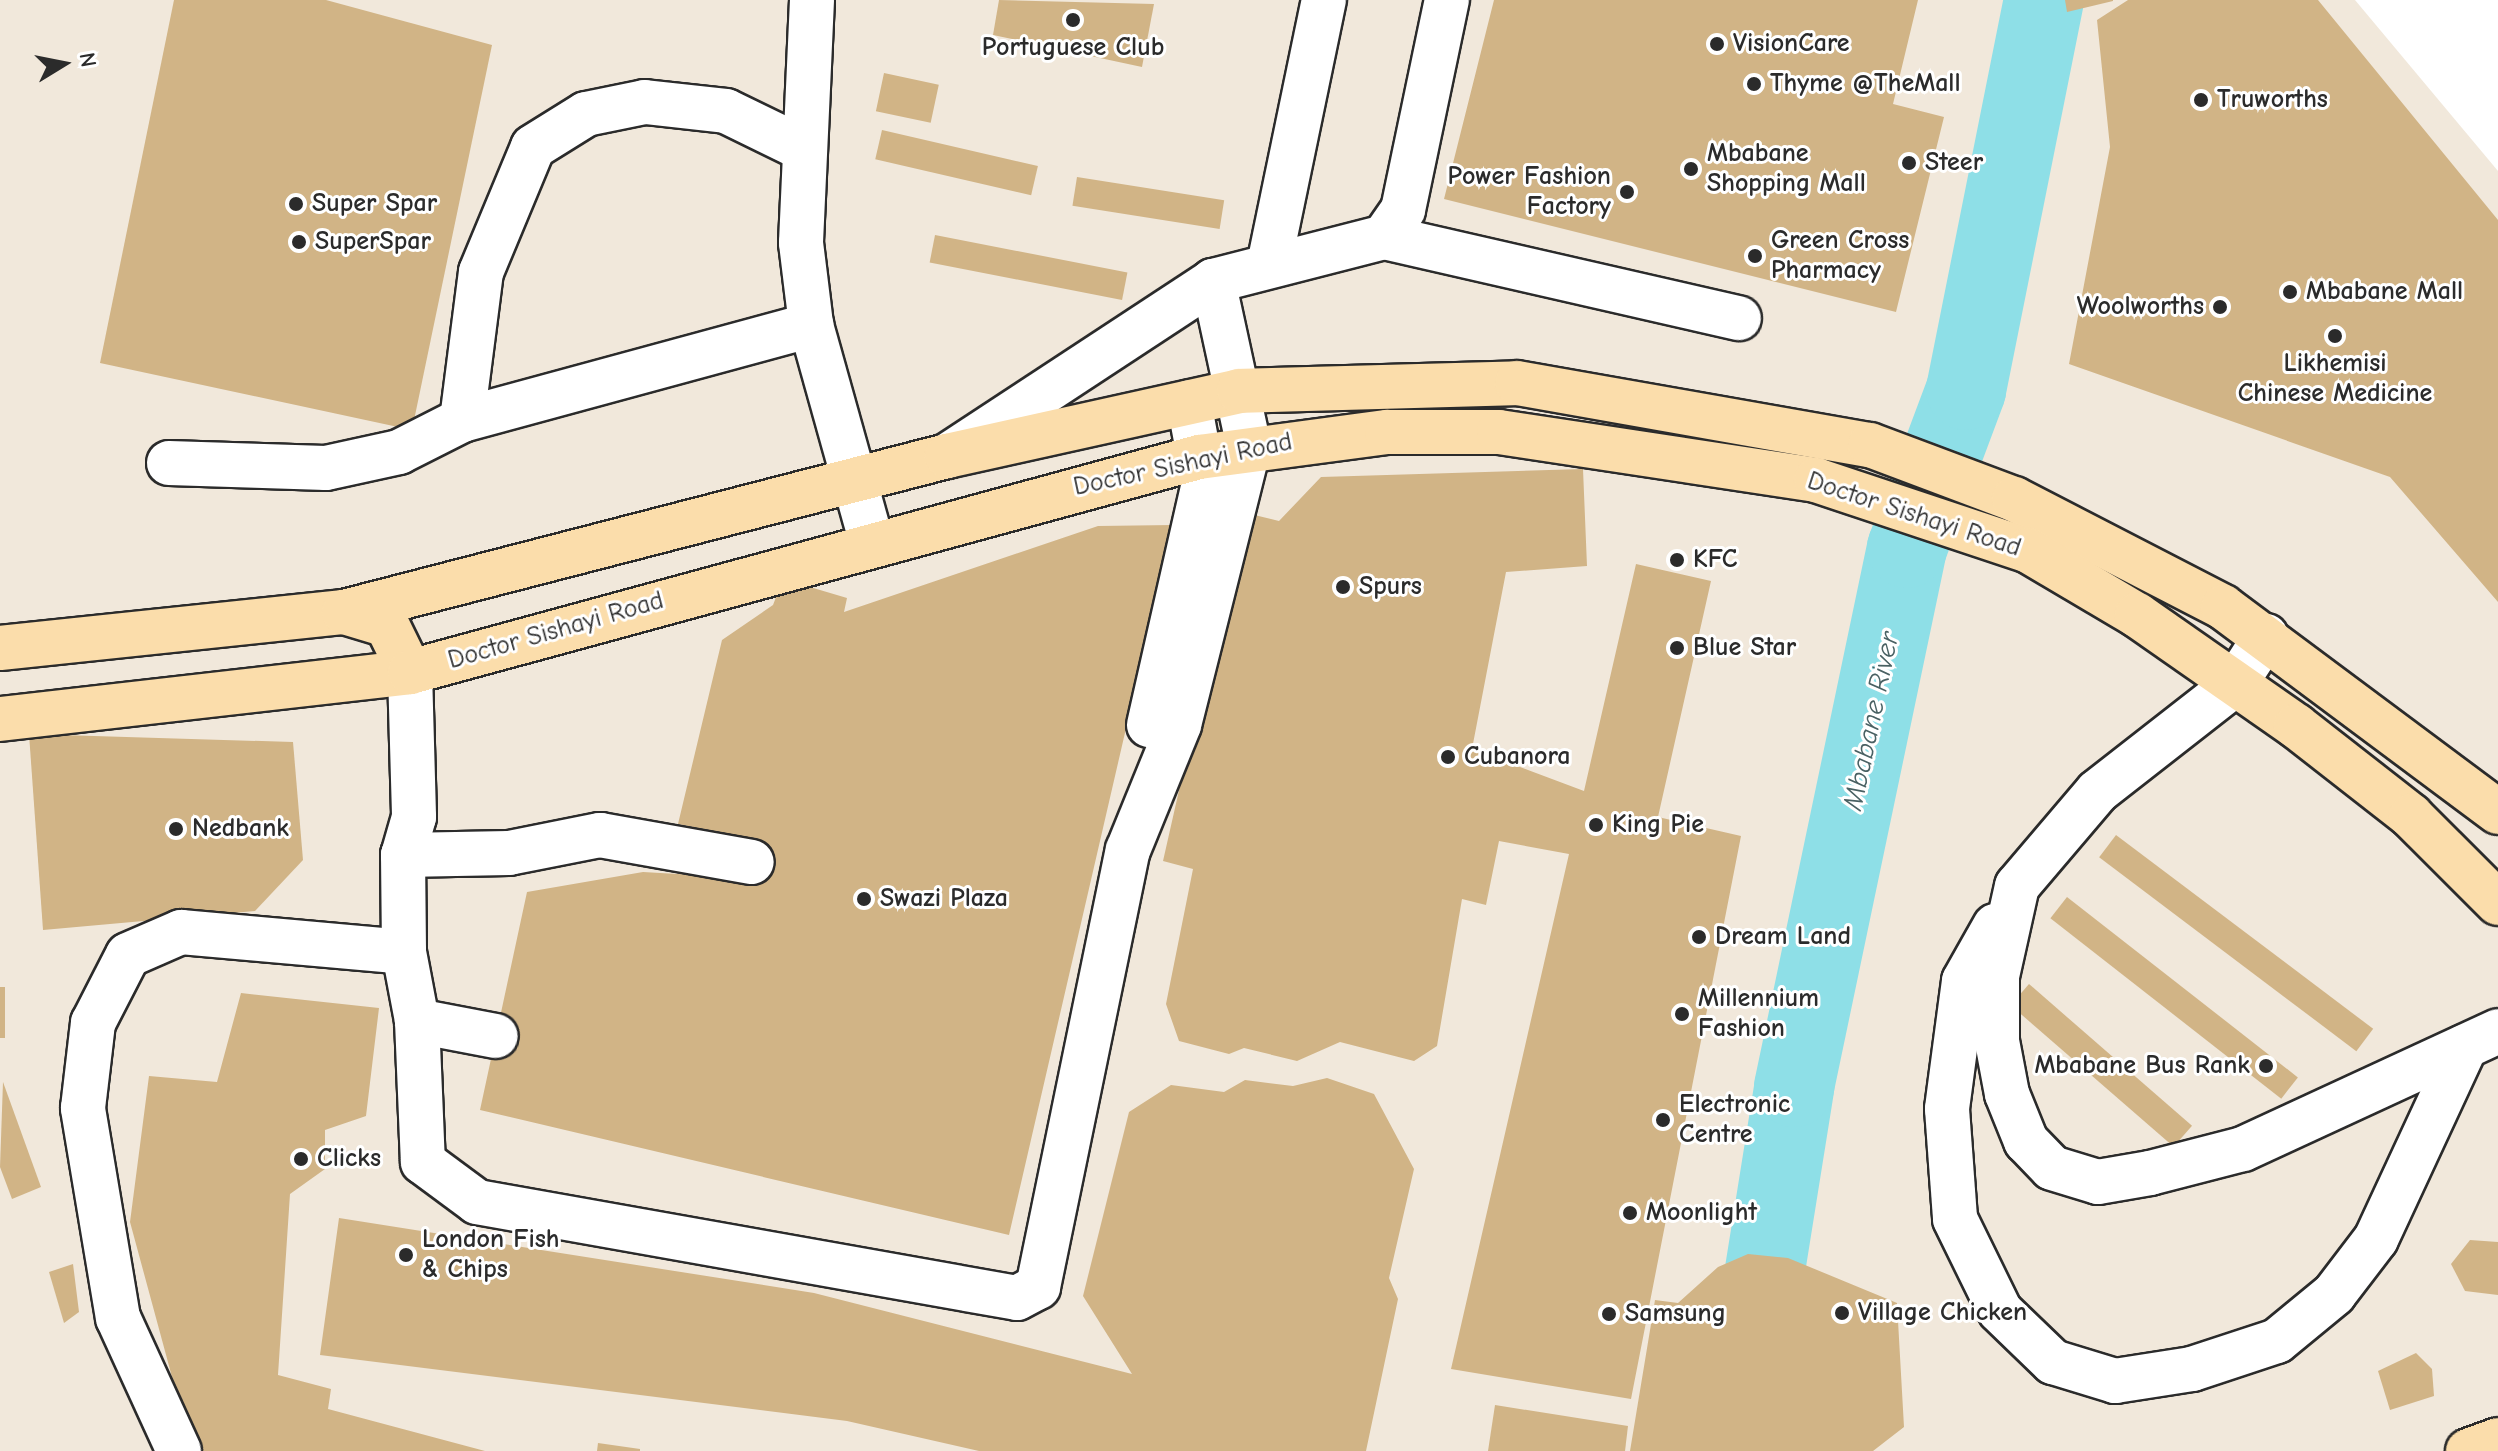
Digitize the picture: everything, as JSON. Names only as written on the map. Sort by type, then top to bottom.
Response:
[{"type":"main road","name":"Doctor Sishayi Road","points":[[9,641],[344,612],[860,481],[947,456],[1239,391],[1517,383],[1870,445],[2014,499],[2106,542],[2266,636],[2498,812]]},
{"type":"main road","name":"Doctor Sishayi Road","points":[[0,719],[410,672],[872,544],[1199,457],[1249,447],[1387,432],[1499,432],[1816,480],[2027,550],[2235,684],[2411,816],[2498,903]]},
{"type":"main road","points":[[344,612],[387,625],[410,672]]},
{"type":"main road","points":[[2468,1451],[2498,1440]]},
{"type":"street","points":[[812,0],[801,243],[811,325],[860,481],[872,544]]},
{"type":"street","points":[[1269,265],[1324,0]]},
{"type":"street","points":[[1384,237],[1403,210],[1447,0]]},
{"type":"street","points":[[462,420],[481,272],[533,147],[586,114],[645,102],[726,111],[804,149]]},
{"type":"street","points":[[947,456],[1213,281],[1384,237],[1739,318]]},
{"type":"street","points":[[1128,850],[1179,725],[1249,447],[1213,281]]},
{"type":"street","points":[[169,463],[326,468],[399,452],[462,420],[811,325]]},
{"type":"street","points":[[410,672],[414,817],[403,855],[404,952],[417,1021],[423,1162],[477,1202],[1017,1298],[1038,1287],[1204,483],[1189,402]]},
{"type":"street","points":[[2266,636],[2235,684],[2097,792],[2017,886],[1964,981],[1947,1109],[1955,1219],[2000,1311],[2053,1362],[2115,1381],[2192,1369],[2277,1341],[2334,1294],[2376,1239],[2481,1039]]},
{"type":"street","points":[[403,855],[509,853],[600,835],[752,862]]},
{"type":"street","points":[[2017,886],[1997,976],[1997,1041],[2007,1094],[2026,1141],[2052,1168],[2098,1182],[2243,1149],[2481,1039]]},
{"type":"street","points":[[179,1451],[118,1318],[83,1108],[93,1023],[128,955],[181,932],[404,952]]},
{"type":"street","points":[[417,1021],[496,1036]]},
{"type":"shaded area","points":[[0,0],[2355,0],[2498,171],[2498,1451],[0,1451]]},
{"type":"building","name":"Super Spar","points":[[174,0],[326,0],[492,45],[412,430],[100,363]]},
{"type":"building","name":"Portuguese Club","points":[[999,0],[1154,4],[1142,67],[993,35]]},
{"type":"building","name":"Mbabane Shopping Mall","points":[[1494,0],[1918,0],[1893,104],[1944,117],[1896,312],[1444,199]]},
{"type":"building","points":[[2065,0],[2113,0],[2113,1],[2067,12]]},
{"type":"building","name":"Mbabane Mall","points":[[2128,0],[2318,0],[2498,220],[2498,602],[2390,477],[2069,364],[2110,147],[2097,20]]},
{"type":"building","points":[[884,73],[939,85],[931,123],[876,111]]},
{"type":"building","points":[[882,130],[1038,166],[1031,195],[875,159]]},
{"type":"building","points":[[1077,177],[1224,200],[1220,229],[1072,206]]},
{"type":"building","points":[[935,235],[1127,272],[1122,300],[930,262]]},
{"type":"building","points":[[1583,469],[1587,566],[1506,572],[1472,749],[1584,791],[1636,564],[1711,581],[1658,817],[1741,836],[1631,1399],[1451,1369],[1569,854],[1499,841],[1486,905],[1462,899],[1437,1046],[1414,1061],[1340,1042],[1297,1061],[1244,1048],[1229,1054],[1179,1041],[1166,1004],[1193,869],[1163,861],[1242,512],[1279,521],[1321,477]]},
{"type":"building","points":[[1173,525],[1009,1235],[480,1110],[527,892],[643,872],[747,878],[759,840],[678,824],[722,640],[773,605],[783,579],[847,598],[844,612],[1098,526]]},
{"type":"building","points":[[29,734],[293,742],[303,860],[255,911],[43,930]]},
{"type":"building","points":[[2116,835],[2373,1029],[2356,1051],[2099,857]]},
{"type":"building","points":[[2067,897],[2298,1077],[2281,1099],[2050,918]]},
{"type":"building","points":[[2029,984],[2192,1126],[2174,1147],[2011,1005]]},
{"type":"building","points":[[0,987],[5,987],[5,1038],[0,1038]]},
{"type":"building","points":[[241,993],[379,1008],[366,1116],[325,1130],[325,1169],[290,1194],[278,1375],[331,1389],[328,1409],[485,1451],[196,1451],[188,1436],[130,1222],[149,1076],[217,1082]]},
{"type":"building","points":[[1327,1078],[1374,1094],[1414,1169],[1389,1278],[1398,1299],[1366,1451],[979,1451],[847,1421],[320,1355],[339,1218],[814,1293],[1132,1374],[1083,1296],[1129,1112],[1171,1085],[1224,1092],[1245,1080],[1293,1086]]},
{"type":"building","points":[[3,1082],[41,1187],[12,1199],[0,1167]]},
{"type":"building","points":[[2470,1240],[2498,1242],[2498,1295],[2465,1291],[2451,1264]]},
{"type":"building","points":[[1748,1254],[1788,1258],[1897,1303],[1904,1427],[1873,1451],[1630,1451],[1655,1300],[1678,1303],[1718,1267]]},
{"type":"building","points":[[73,1264],[79,1312],[64,1323],[49,1272]]},
{"type":"building","points":[[2416,1353],[2432,1369],[2434,1396],[2390,1410],[2378,1371]]},
{"type":"building","points":[[1495,1405],[1628,1426],[1625,1451],[1488,1451]]},
{"type":"building","points":[[598,1443],[640,1449],[640,1451],[597,1451]]},
{"type":"waterway","name":"Mbabane River","points":[[1736,1451],[1794,1087],[1907,548],[1966,390],[2044,0]]},
{"type":"place","name":"Portuguese Club","points":[[1073,20]]},
{"type":"place","name":"VisionCare","points":[[1717,44]]},
{"type":"place","name":"Thyme @TheMall","points":[[1754,84]]},
{"type":"place","name":"Truworths","points":[[2201,100]]},
{"type":"place","name":"Steer","points":[[1909,163]]},
{"type":"place","name":"Mbabane Shopping Mall","points":[[1691,169]]},
{"type":"place","name":"Power Fashion Factory","points":[[1627,192]]},
{"type":"place","name":"Super Spar","points":[[296,204]]},
{"type":"place","name":"SuperSpar","points":[[299,242]]},
{"type":"place","name":"Green Cross Pharmacy","points":[[1755,256]]},
{"type":"place","name":"Mbabane Mall","points":[[2290,292]]},
{"type":"place","name":"Woolworths","points":[[2220,307]]},
{"type":"place","name":"Likhemisi Chinese Medicine","points":[[2335,336]]},
{"type":"place","name":"KFC","points":[[1677,560]]},
{"type":"place","name":"Spurs","points":[[1343,587]]},
{"type":"place","name":"Blue Star","points":[[1677,648]]},
{"type":"place","name":"Cubanora","points":[[1448,757]]},
{"type":"place","name":"King Pie","points":[[1596,825]]},
{"type":"place","name":"Nedbank","points":[[176,829]]},
{"type":"place","name":"Swazi Plaza","points":[[864,899]]},
{"type":"place","name":"Dream Land","points":[[1699,937]]},
{"type":"place","name":"Millennium Fashion","points":[[1682,1014]]},
{"type":"place","name":"Mbabane Bus Rank","points":[[2266,1066]]},
{"type":"place","name":"Electronic Centre","points":[[1663,1120]]},
{"type":"place","name":"Clicks","points":[[301,1159]]},
{"type":"place","name":"Moonlight","points":[[1630,1213]]},
{"type":"place","name":"London Fish & Chips","points":[[406,1255]]},
{"type":"place","name":"Village Chicken","points":[[1842,1313]]},
{"type":"place","name":"Samsung","points":[[1609,1314]]}]
